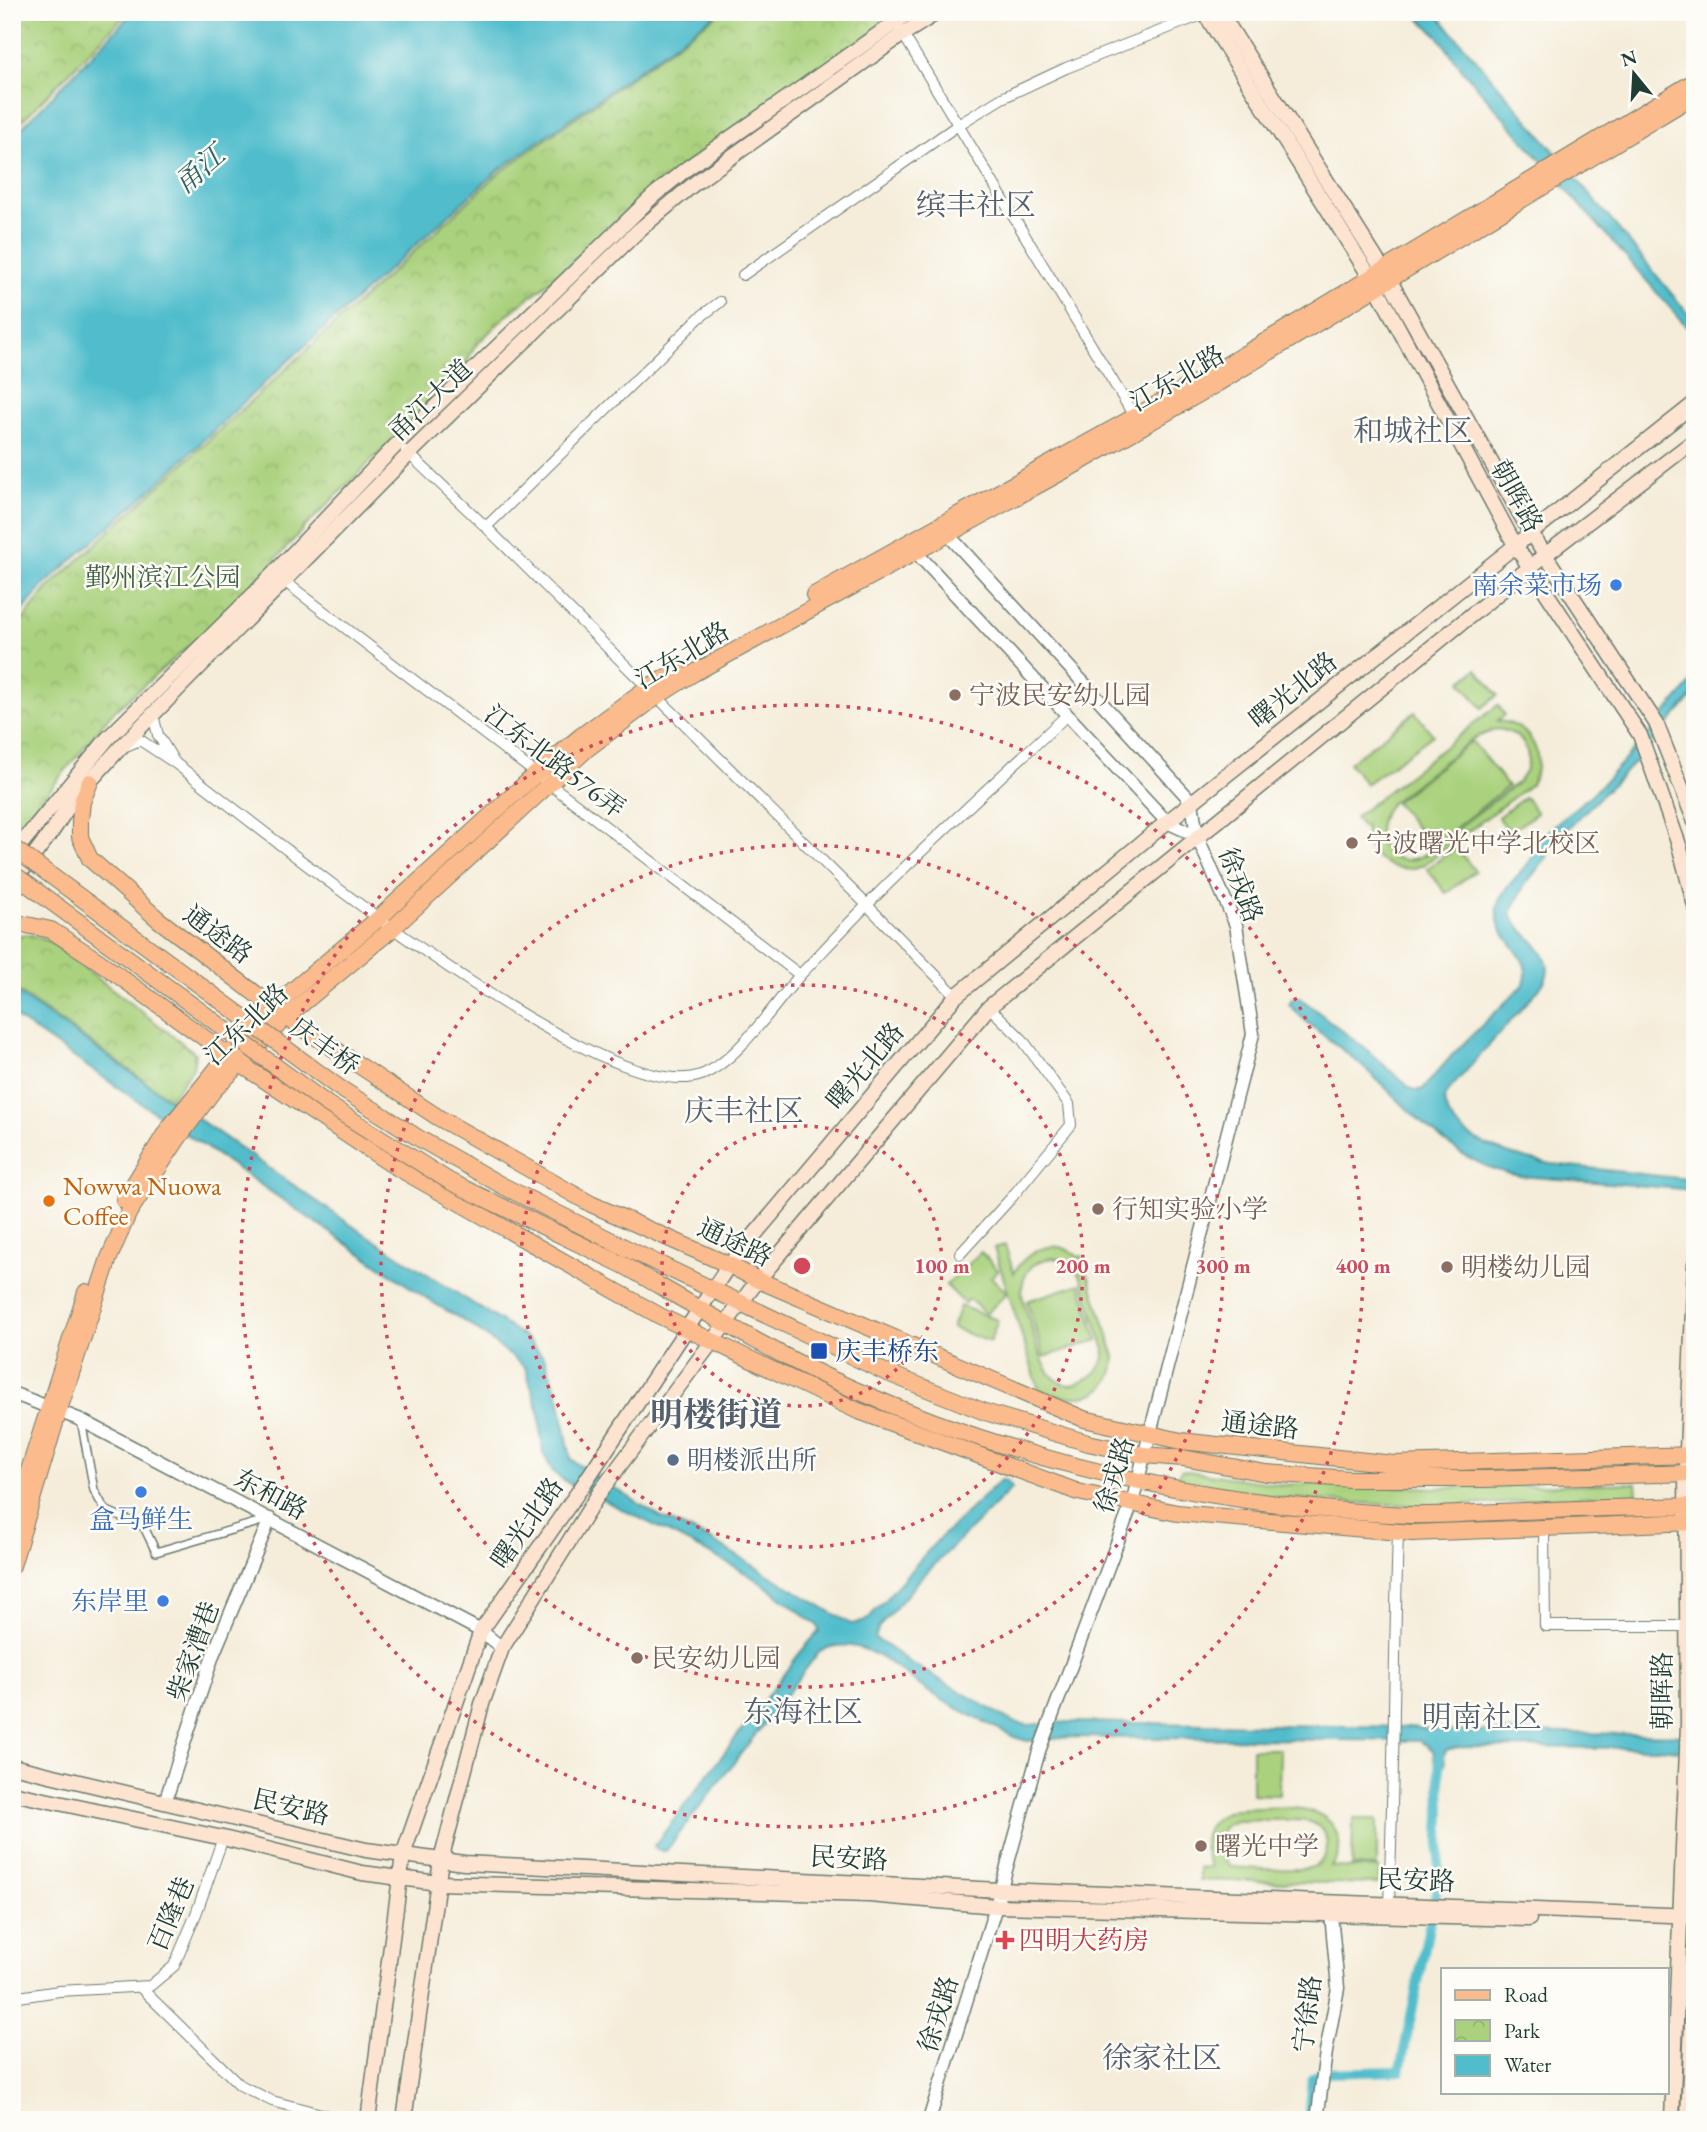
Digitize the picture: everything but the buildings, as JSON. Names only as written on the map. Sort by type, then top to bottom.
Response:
[{"type":"main road","name":"甬江大道","points":[[12,884],[72,801],[120,749],[409,454],[655,217],[695,183],[899,28],[910,12]]},
{"type":"main road","name":"甬江大道","points":[[12,855],[108,738],[254,594],[399,442],[653,196],[686,169],[899,28],[938,12]]},
{"type":"main road","name":"朝晖路","points":[[1210,13],[1380,279],[1530,533],[1659,729],[1695,822]]},
{"type":"main road","name":"江东北路","points":[[12,1566],[78,1312],[119,1209],[207,1089],[280,1012],[378,919],[543,778],[588,748],[652,692],[1138,422],[1380,279],[1558,179],[1582,156],[1695,81]]},
{"type":"main road","name":"江东北路","points":[[1380,279],[1543,173],[1582,156],[1695,95]]},
{"type":"main road","name":"朝晖路","points":[[1380,279],[1515,545],[1640,735],[1679,845],[1695,906]]},
{"type":"main road","name":"曙光北路","points":[[368,2120],[403,1855],[481,1631],[581,1488],[729,1265],[956,996],[1167,822],[1695,402]]},
{"type":"main road","name":"曙光北路","points":[[404,2120],[441,1860],[482,1704],[502,1648],[600,1492],[758,1280],[989,1007],[1545,555],[1695,440]]},
{"type":"main road","name":"江东北路","points":[[280,1012],[392,929],[543,778]]},
{"type":"main road","name":"通途路","points":[[90,782],[82,802],[80,829],[80,836],[90,859],[159,920],[280,1012],[439,1118],[591,1204],[758,1280],[1084,1419],[1181,1441],[1394,1464],[1691,1455]]},
{"type":"main road","name":"庆丰桥","points":[[12,847],[338,1087],[420,1139],[628,1259]]},
{"type":"main road","name":"庆丰桥","points":[[12,873],[327,1104],[449,1181],[628,1259]]},
{"type":"main road","points":[[12,925],[22,924],[51,930],[234,1059],[391,1164],[660,1316],[856,1410],[1078,1492],[1177,1513],[1412,1533],[1545,1528],[1690,1514]]},
{"type":"main road","name":"通途路","points":[[628,1259],[713,1290],[885,1372],[985,1412],[1088,1443],[1144,1455],[1183,1458],[1266,1473],[1350,1479],[1483,1479],[1690,1473]]},
{"type":"main road","points":[[628,1259],[726,1324],[851,1388],[939,1424],[1025,1453],[1087,1470],[1139,1479],[1174,1490],[1290,1507],[1411,1515],[1690,1514]]},
{"type":"main road","name":"朝晖路","points":[[1672,2113],[1688,1919],[1685,1763],[1691,1709],[1686,1626],[1695,1263]]},
{"type":"main road","name":"江东北路","points":[[12,1523],[53,1408]]},
{"type":"main road","name":"民安路","points":[[12,1766],[366,1850],[441,1860],[1000,1890],[1389,1904],[1412,1910]]},
{"type":"main road","name":"民安路","points":[[12,1793],[223,1838],[362,1873],[438,1883],[869,1895],[996,1906],[1331,1914],[1412,1910],[1688,1919]]},
{"type":"main road","points":[[1690,2111],[1695,1948]]},
{"type":"street","points":[[743,275],[958,125],[1034,82],[1210,13]]},
{"type":"street","points":[[899,28],[1138,422]]},
{"type":"street","points":[[486,527],[699,318],[720,302]]},
{"type":"street","points":[[399,442],[956,996]]},
{"type":"street","points":[[943,529],[1192,802]]},
{"type":"street","name":"徐戎路","points":[[911,548],[1167,822],[1198,835]]},
{"type":"street","name":"江东北路576弄","points":[[284,581],[800,975]]},
{"type":"street","points":[[153,715],[158,734],[175,762]]},
{"type":"street","points":[[120,749],[140,740],[175,762],[378,919],[544,1027],[628,1069],[663,1078],[698,1077],[732,1055],[800,975],[867,905],[1067,715]]},
{"type":"street","name":"徐戎路","points":[[929,2120],[996,1906],[1039,1751],[1132,1503],[1253,1034],[1236,925],[1198,835],[1192,802]]},
{"type":"street","points":[[960,1254],[1012,1197],[1071,1125],[1069,1104],[1022,1039],[989,1007]]},
{"type":"street","name":"东和路","points":[[12,1393],[82,1420],[481,1631],[502,1648]]},
{"type":"street","points":[[82,1420],[94,1490],[105,1510],[144,1527],[156,1552],[270,1519]]},
{"type":"street","name":"柴家漕巷","points":[[165,1802],[213,1655],[270,1519]]},
{"type":"street","points":[[1545,1528],[1545,1626],[1686,1626]]},
{"type":"street","points":[[1389,1904],[1395,1752],[1392,1719],[1398,1532]]},
{"type":"street","name":"百隆巷","points":[[12,1998],[59,1991],[150,1986],[174,1966],[223,1838]]},
{"type":"street","name":"宁徐路","points":[[1317,2120],[1338,1987],[1331,1914]]},
{"type":"street","points":[[140,1987],[240,2085],[272,2101],[344,2120]]},
{"type":"street","points":[[1672,2113],[1690,2111]]},
{"type":"green space","points":[[19,12],[128,12],[12,131],[12,19]]},
{"type":"green space","name":"鄞州滨江公园","points":[[721,12],[902,12],[652,188],[557,276],[508,314],[474,347],[466,364],[446,386],[305,527],[230,610],[111,714],[22,824],[12,816],[12,634],[47,589],[498,174]]},
{"type":"green space","points":[[1477,669],[1498,695],[1482,708],[1461,682]]},
{"type":"green space","points":[[1498,705],[1505,715],[1497,721],[1519,728],[1533,742],[1538,762],[1531,784],[1425,864],[1415,868],[1393,867],[1375,856],[1366,837],[1366,826],[1362,827],[1355,817]],"holes":[[[1497,729],[1507,731],[1521,741],[1528,755],[1528,764],[1519,781],[1424,855],[1411,859],[1400,859],[1391,855],[1384,848],[1379,827],[1390,804],[1474,738]]]},
{"type":"green space","points":[[1415,712],[1433,735],[1366,784],[1349,763]]},
{"type":"green space","points":[[1472,741],[1508,786],[1432,847],[1395,802]]},
{"type":"green space","points":[[1525,797],[1537,813],[1510,832],[1498,817]]},
{"type":"green space","points":[[1456,847],[1475,871],[1446,893],[1427,869]]},
{"type":"green space","points":[[28,934],[51,942],[195,1053],[193,1068],[170,1099],[12,987],[12,936]]},
{"type":"green space","points":[[1005,1245],[1014,1273],[1026,1258],[1043,1249],[1061,1247],[1078,1257],[1082,1256],[1115,1357],[1107,1383],[1099,1391],[1077,1397],[1039,1390],[994,1248]],"holes":[[[1052,1258],[1067,1261],[1080,1275],[1105,1350],[1101,1365],[1090,1377],[1077,1384],[1065,1384],[1056,1380],[1048,1371],[1025,1308],[1022,1290],[1026,1274],[1035,1264]]]},
{"type":"green space","points":[[981,1252],[998,1270],[991,1277],[1007,1293],[986,1314],[969,1299],[964,1303],[946,1285]]},
{"type":"green space","points":[[1080,1284],[1098,1340],[1044,1357],[1027,1301]]},
{"type":"green space","points":[[960,1306],[998,1320],[990,1342],[952,1328]]},
{"type":"green space","points":[[1181,1470],[1282,1485],[1316,1483],[1435,1488],[1636,1483],[1637,1495],[1436,1506],[1375,1504],[1284,1498],[1178,1482]]},
{"type":"green space","points":[[1252,1749],[1280,1749],[1279,1795],[1252,1794]]},
{"type":"green space","points":[[1279,1807],[1309,1811],[1322,1816],[1332,1824],[1339,1841],[1338,1853],[1331,1867],[1379,1868],[1379,1884],[1199,1880],[1199,1868],[1211,1867],[1205,1848],[1206,1831],[1225,1813],[1235,1809]],"holes":[[[1287,1820],[1313,1823],[1325,1835],[1325,1855],[1316,1866],[1307,1868],[1231,1866],[1221,1854],[1218,1840],[1223,1828],[1237,1821]]]},
{"type":"green space","points":[[1353,1819],[1377,1819],[1377,1867],[1352,1866]]},
{"type":"water","name":"甬江","points":[[133,12],[719,12],[496,172],[42,587],[12,625],[12,138]]},
{"type":"water","points":[[1413,12],[1435,12],[1695,322],[1695,336],[1463,71],[1437,35]]},
{"type":"water","points":[[1695,679],[1695,694],[1631,766],[1553,843],[1547,857],[1524,886],[1512,911],[1512,917],[1541,950],[1548,968],[1546,977],[1540,988],[1444,1099],[1448,1114],[1457,1126],[1486,1145],[1504,1152],[1552,1164],[1695,1180],[1695,1190],[1520,1176],[1495,1170],[1473,1160],[1434,1134],[1354,1059],[1289,1004],[1292,999],[1299,997],[1367,1050],[1410,1088],[1416,1091],[1423,1089],[1453,1054],[1523,985],[1526,975],[1524,965],[1500,926],[1497,916],[1503,893],[1529,862],[1549,831],[1608,778]]},
{"type":"water","points":[[12,990],[351,1225],[525,1337],[544,1357],[559,1397],[571,1459],[576,1463],[660,1517],[709,1539],[851,1624],[868,1619],[935,1543],[996,1484],[1001,1480],[1007,1481],[1012,1488],[921,1578],[879,1627],[875,1638],[908,1661],[1013,1722],[1028,1725],[1070,1722],[1412,1727],[1444,1731],[1695,1735],[1695,1752],[1660,1748],[1459,1747],[1446,1750],[1445,1764],[1435,1764],[1433,1750],[1420,1741],[1071,1737],[1027,1741],[946,1702],[867,1650],[836,1646],[819,1652],[666,1851],[657,1850],[654,1846],[819,1631],[817,1625],[747,1574],[554,1473],[543,1453],[539,1412],[525,1367],[471,1325],[432,1302],[12,1015]]},
{"type":"waterway","points":[[1308,2120],[1312,2079],[1322,2073],[1400,2071],[1438,1882],[1441,1814],[1439,1752]]},
{"type":"place","name":"南余菜市场","points":[[1616,585]]},
{"type":"place","name":"宁波民安幼儿园","points":[[955,695]]},
{"type":"place","name":"宁波曙光中学北校区","points":[[1352,843]]},
{"type":"place","name":"Nowwa Nuowa Coffee","points":[[49,1201]]},
{"type":"place","name":"行知实验小学","points":[[1098,1209]]},
{"type":"place","name":"明楼幼儿园","points":[[1447,1267]]},
{"type":"place","name":"庆丰桥东","points":[[819,1351]]},
{"type":"place","name":"明楼派出所","points":[[673,1460]]},
{"type":"place","name":"盒马鲜生","points":[[141,1492]]},
{"type":"place","name":"东岸里","points":[[163,1601]]},
{"type":"place","name":"民安幼儿园","points":[[637,1658]]},
{"type":"place","name":"曙光中学","points":[[1201,1846]]},
{"type":"place","name":"四明大药房","points":[[1005,1940]]},
{"type":"district","name":"缤丰社区","points":[[976,205]]},
{"type":"district","name":"和城社区","points":[[1413,431]]},
{"type":"district","name":"庆丰社区","points":[[744,1111]]},
{"type":"district","name":"明楼街道","points":[[716,1414]]},
{"type":"district","name":"东海社区","points":[[803,1712]]},
{"type":"district","name":"明南社区","points":[[1482,1717]]},
{"type":"district","name":"徐家社区","points":[[1162,2058]]}]
